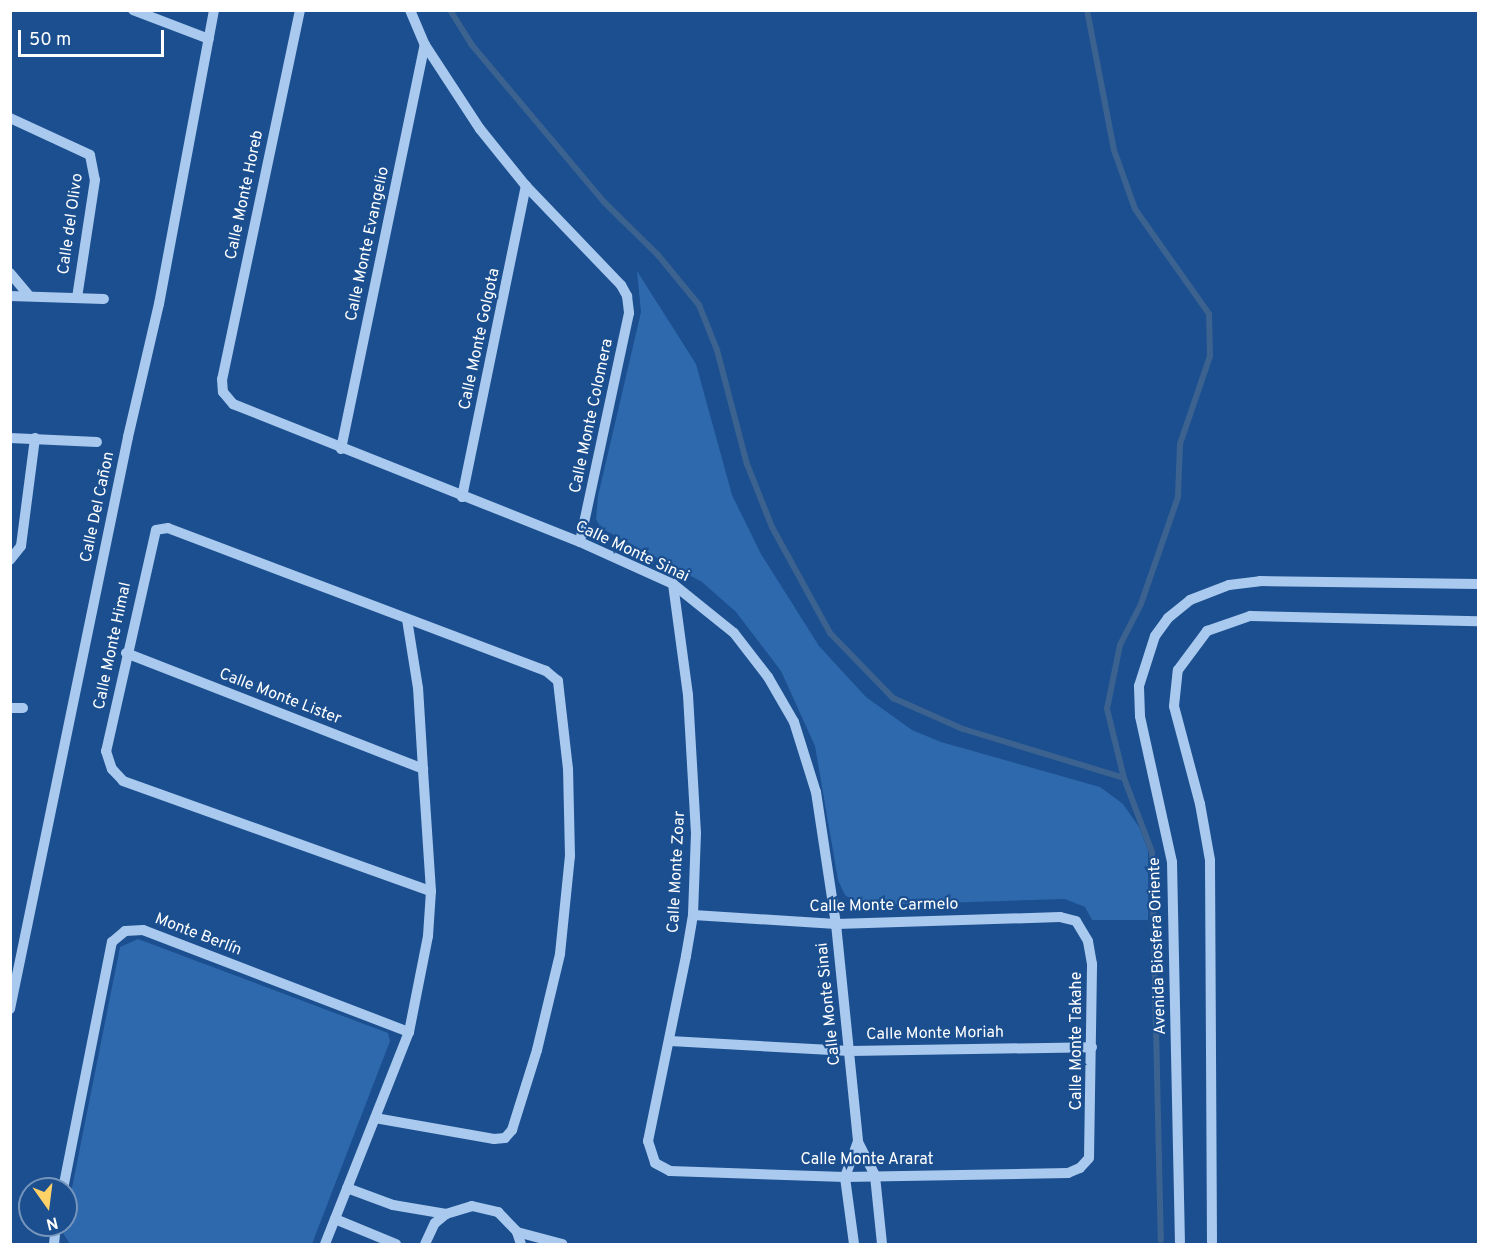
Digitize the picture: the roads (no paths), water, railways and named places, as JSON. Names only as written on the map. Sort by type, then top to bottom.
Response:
[{"type":"street","points":[[133,10],[208,39]]},
{"type":"street","name":"Calle Del Cañon","points":[[10,1008],[128,437],[159,304],[214,10]]},
{"type":"street","name":"Calle Monte Horeb","points":[[221,386],[300,10]]},
{"type":"street","points":[[410,10],[424,45],[480,129],[526,186]]},
{"type":"street","name":"Calle Monte Evangelio","points":[[341,449],[424,45]]},
{"type":"street","name":"Calle del Olivo","points":[[10,118],[90,154],[95,180],[76,297]]},
{"type":"street","name":"Calle Monte Colomera","points":[[526,186],[621,285],[627,296],[629,313],[580,542]]},
{"type":"street","name":"Calle Monte Golgota","points":[[462,498],[526,186]]},
{"type":"street","points":[[10,273],[29,296]]},
{"type":"street","points":[[10,296],[104,299]]},
{"type":"street","name":"Calle Monte Sinai","points":[[221,386],[232,404],[462,498],[580,542],[673,585],[734,633],[768,677],[794,722],[816,792],[836,924],[858,1142]]},
{"type":"street","points":[[10,438],[97,442]]},
{"type":"street","points":[[10,560],[21,546],[35,438]]},
{"type":"street","name":"Calle Monte Himal","points":[[407,618],[168,528],[156,530],[126,652],[106,750],[112,769],[123,781],[431,891]]},
{"type":"street","name":"Avenida Biosfera Oriente","points":[[1180,1245],[1172,862],[1140,716],[1139,686],[1155,636],[1168,618],[1190,600],[1228,585],[1260,581],[1479,584]]},
{"type":"street","name":"Calle Monte Zoar","points":[[651,1156],[649,1130],[670,1041],[693,915],[694,761],[673,585]]},
{"type":"street","points":[[1212,1245],[1210,860],[1202,812],[1174,706],[1178,670],[1207,631],[1250,616],[1479,621]]},
{"type":"street","points":[[325,1245],[347,1188],[409,1032],[420,989],[431,891],[418,688],[407,618],[546,671],[558,681],[568,769],[570,856],[560,954],[537,1050],[512,1130],[505,1138],[494,1139],[375,1118]]},
{"type":"street","name":"Calle Monte Lister","points":[[126,652],[423,769]]},
{"type":"street","points":[[10,708],[22,708]]},
{"type":"street","name":"Calle Monte Carmelo","points":[[693,915],[836,924],[1060,917],[1076,921]]},
{"type":"street","name":"Calle Monte Takahe","points":[[1076,921],[1091,951],[1091,1151],[1086,1163]]},
{"type":"street","name":"Monte Berlín","points":[[65,1177],[112,942],[125,930],[143,930],[409,1032]]},
{"type":"street","name":"Calle Monte Moriah","points":[[670,1041],[850,1051],[1092,1047]]},
{"type":"street","points":[[858,1142],[875,1176],[882,1245]]},
{"type":"street","points":[[854,1245],[845,1177],[858,1142]]},
{"type":"street","name":"Calle Monte Ararat","points":[[651,1156],[659,1167],[670,1171],[845,1177],[1068,1173],[1086,1163]]},
{"type":"street","points":[[347,1188],[393,1205],[446,1214]]},
{"type":"street","points":[[425,1245],[435,1223],[446,1214],[458,1208],[485,1207],[498,1212],[517,1232],[521,1245]]},
{"type":"street","points":[[335,1219],[396,1245]]},
{"type":"street","points":[[517,1232],[562,1245]]},
{"type":"waterway","points":[[450,10],[471,44],[605,203],[658,255],[699,305],[717,350],[747,464],[772,527],[830,633],[893,698],[963,729],[1124,778]]},
{"type":"waterway","points":[[1087,10],[1114,150],[1135,209],[1209,314],[1210,356],[1180,444],[1178,497],[1141,604],[1120,645],[1107,709],[1124,778],[1152,852],[1161,1240]]}]
